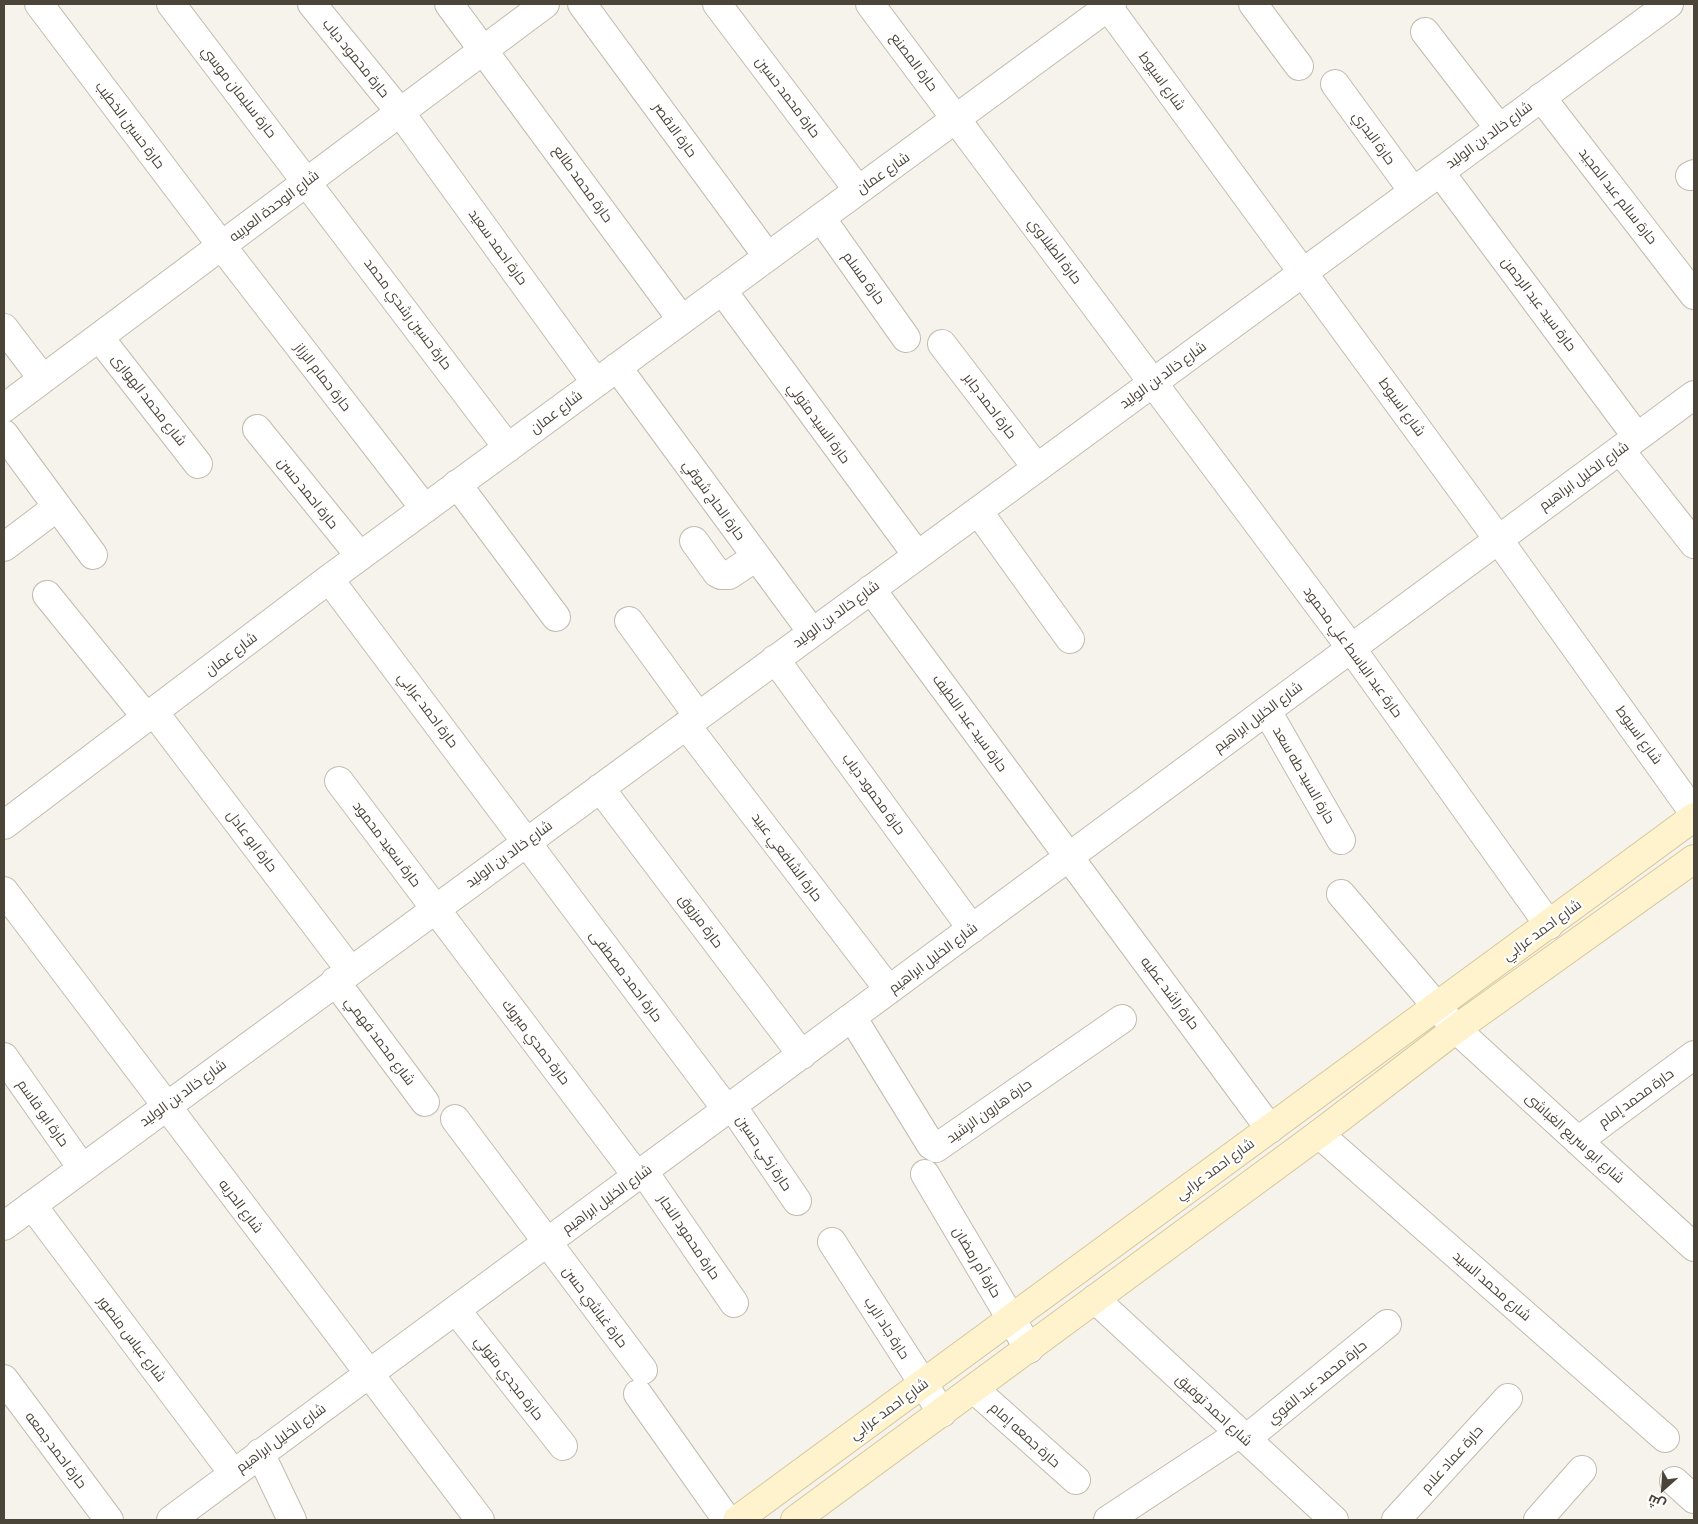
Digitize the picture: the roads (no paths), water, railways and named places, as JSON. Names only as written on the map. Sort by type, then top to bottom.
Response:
[{"type":"street","name":"حارة حسين الخطيب","points":[[39,4],[221,246]]},
{"type":"street","name":"حارة سليمان موسي","points":[[171,4],[307,181]]},
{"type":"street","name":"حارة محمود دياب","points":[[312,4],[400,112]]},
{"type":"street","name":"حارة محمد طالع","points":[[449,4],[682,320]]},
{"type":"street","name":"شارع الوحدة العربيه","points":[[4,408],[545,4]]},
{"type":"street","name":"حارة الاقصر","points":[[582,4],[768,257]]},
{"type":"street","name":"حارة محمد حسين","points":[[717,4],[858,190]]},
{"type":"street","name":"حارة المصنع","points":[[870,4],[957,120]]},
{"type":"street","points":[[1253,4],[1300,66]]},
{"type":"street","name":"شارع خالد بن الوليد","points":[[4,1226],[342,975],[1669,4]]},
{"type":"street","name":"شارع عمان","points":[[4,825],[457,484],[858,190],[957,120],[1109,5]]},
{"type":"street","name":"شارع اسيوط","points":[[1109,5],[1498,539],[1694,813]]},
{"type":"street","points":[[1425,32],[1499,128]]},
{"type":"street","name":"حارة البدري","points":[[1335,84],[1413,191]]},
{"type":"street","name":"حارة سالم عبد المجيد","points":[[1541,97],[1694,295]]},
{"type":"street","name":"حارة احمد سعيد","points":[[400,112],[606,375]]},
{"type":"street","name":"حارة الطبلاوي","points":[[957,120],[1153,382]]},
{"type":"street","name":"حارة سيد عبد الرحمن","points":[[1440,172],[1629,443],[1694,544]]},
{"type":"street","name":"حارة حسين رشدي محمد","points":[[307,181],[508,448]]},
{"type":"street","name":"حارة مسلم","points":[[821,218],[906,338]]},
{"type":"street","name":"حارة حمام الرزاز","points":[[221,246],[425,508]]},
{"type":"street","name":"حارة السيد متولي","points":[[722,290],[917,555]]},
{"type":"street","points":[[4,328],[43,379]]},
{"type":"street","name":"شارع محمد الهوارى","points":[[99,337],[198,464]]},
{"type":"street","name":"حارة احمد جابر","points":[[942,344],[1037,468]]},
{"type":"street","name":"حارة الحاج شوقي","points":[[606,375],[756,557],[812,632]]},
{"type":"street","name":"حارة عبد الباسط علي محمود","points":[[1153,382],[1352,648],[1549,925]]},
{"type":"street","name":"شارع الخليل ابراهيم","points":[[171,1520],[1694,395]]},
{"type":"street","name":"حارة احمد حسن","points":[[257,429],[360,556]]},
{"type":"street","points":[[4,434],[93,555]]},
{"type":"street","points":[[457,484],[556,617]]},
{"type":"street","points":[[4,547],[57,507]]},
{"type":"street","points":[[978,511],[1070,639]]},
{"type":"street","points":[[694,541],[717,573],[729,574],[756,557]]},
{"type":"street","name":"حارة احمد عرابي","points":[[329,579],[526,841]]},
{"type":"street","name":"حارة سيد عبد اللطيف","points":[[871,589],[1069,857]]},
{"type":"street","name":"حارة ابو عادل","points":[[46,595],[150,715],[342,975]]},
{"type":"street","name":"حارة الشافعي عبيد","points":[[629,621],[692,720],[889,990]]},
{"type":"street","name":"حارة محمود دياب","points":[[775,659],[972,928]]},
{"type":"street","name":"حارة السيد طه سعد","points":[[1267,711],[1341,840]]},
{"type":"street","name":"حارة سعيد محمود","points":[[339,781],[436,907]]},
{"type":"street","name":"حارة مرزوق","points":[[600,788],[802,1055]]},
{"type":"street","name":"شارع احمد عرابي","points":[[737,1520],[1694,817]]},
{"type":"street","name":"حارة احمد مصطفى","points":[[526,841],[729,1108]]},
{"type":"street","name":"حارة راشد عطيه","points":[[1069,857],[1270,1129]]},
{"type":"street","points":[[795,1520],[1029,1349],[1456,1030],[1694,859]]},
{"type":"street","name":"شارع الحريه","points":[[4,891],[369,1374],[469,1516]]},
{"type":"street","name":"شارع ابو سريع الغباشى","points":[[1341,894],[1456,1030],[1578,1141],[1689,1234]]},
{"type":"street","name":"حارة حمدي مبروك","points":[[436,907],[640,1174]]},
{"type":"street","name":"شارع محمد فهمي","points":[[342,975],[425,1102]]},
{"type":"street","name":"حارة هارون الرشيد","points":[[852,1017],[931,1145],[936,1148],[1122,1019]]},
{"type":"street","name":"حارة محمد إمام","points":[[1578,1141],[1694,1055]]},
{"type":"street","name":"حارة ابو قاسم","points":[[4,1057],[82,1168]]},
{"type":"street","name":"حارة زكي حسين","points":[[729,1108],[797,1201]]},
{"type":"street","name":"حارة غباشي حسن","points":[[455,1119],[546,1243],[641,1382],[727,1520]]},
{"type":"street","name":"شارع محمد السيد","points":[[1319,1134],[1665,1438]]},
{"type":"street","name":"حارة محمود النجار","points":[[640,1174],[734,1303]]},
{"type":"street","name":"حارة أم رمضان","points":[[925,1174],[1029,1349]]},
{"type":"street","name":"شارع عباس منصور","points":[[32,1205],[233,1473]]},
{"type":"street","name":"حارة جاد الرب","points":[[832,1242],[942,1413]]},
{"type":"street","name":"شارع احمد توفيق","points":[[1095,1299],[1243,1436],[1320,1516]]},
{"type":"street","name":"حارة مجدي متولي","points":[[456,1310],[562,1446]]},
{"type":"street","name":"حارة محمد عبد القوي","points":[[1108,1520],[1243,1436],[1388,1324]]},
{"type":"street","name":"حارة احمد جمعه","points":[[4,1379],[108,1520]]},
{"type":"street","name":"حارة جمعه إمام","points":[[974,1389],[1076,1480]]},
{"type":"street","name":"حارة عماد علام","points":[[1396,1520],[1508,1398]]},
{"type":"street","points":[[260,1453],[292,1520]]},
{"type":"street","points":[[1538,1520],[1582,1470]]},
{"type":"street","points":[[1674,1481],[1694,1499]]}]
